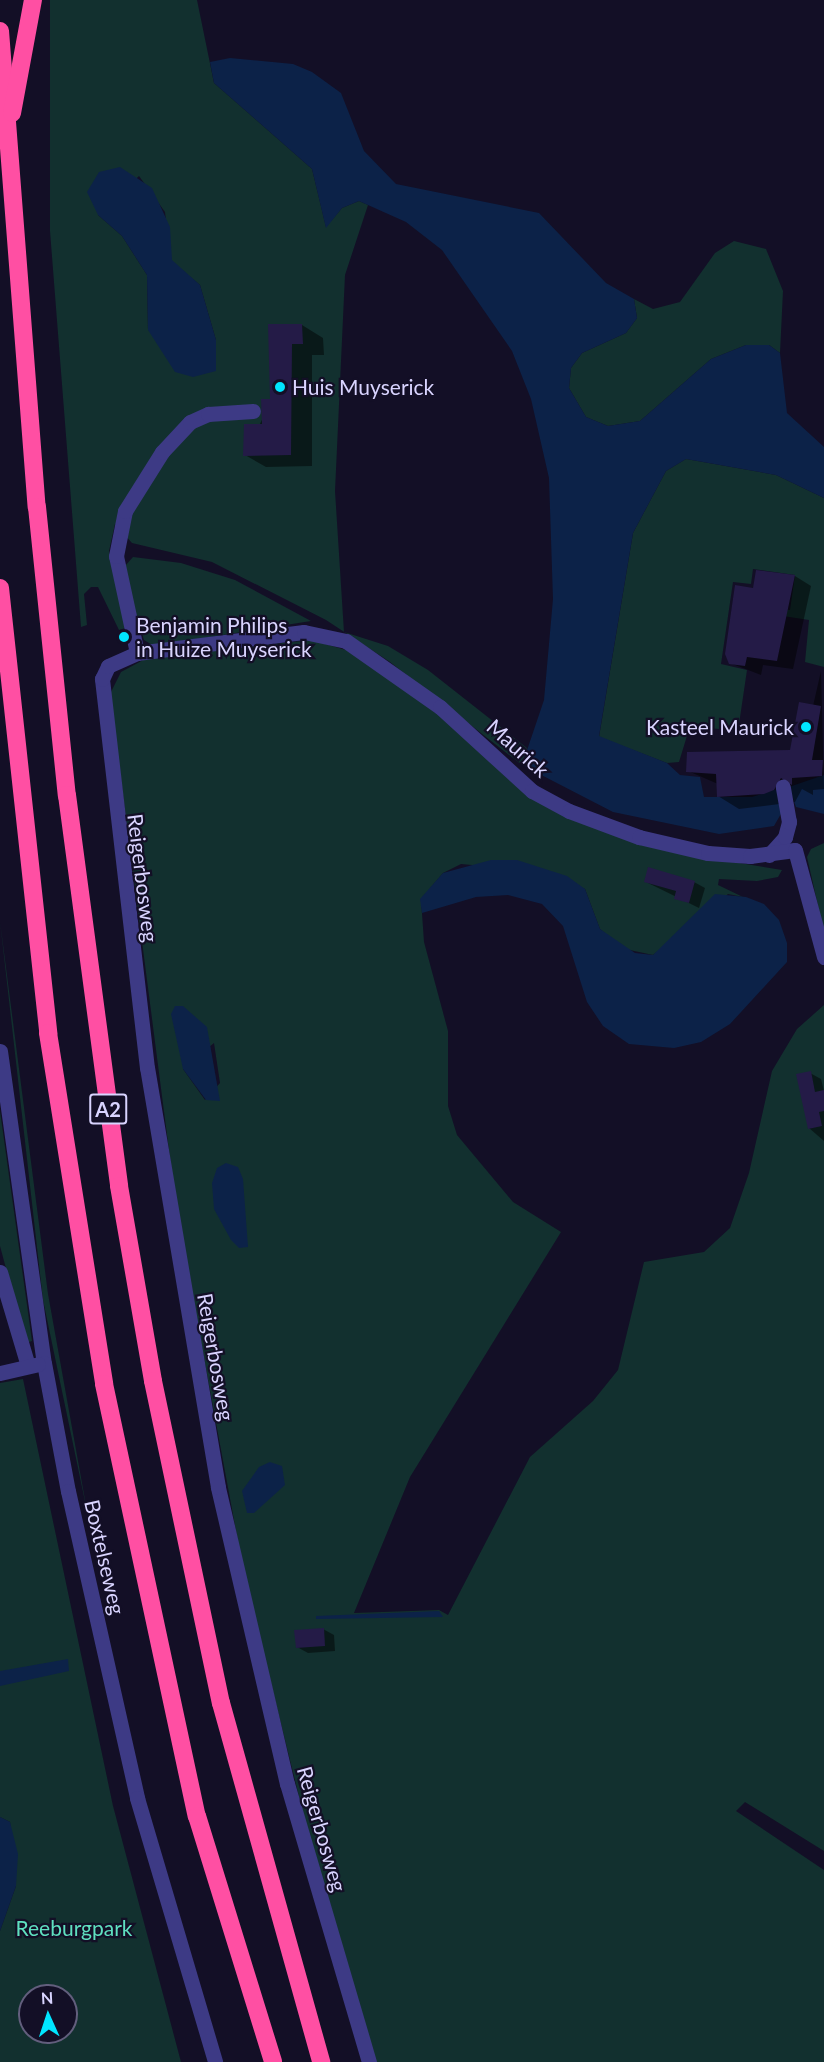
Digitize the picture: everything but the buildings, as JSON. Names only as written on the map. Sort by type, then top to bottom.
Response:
[{"type":"highway","name":"A2","points":[[7,137],[33,0]]},
{"type":"highway","name":"A2","points":[[0,31],[7,137],[67,795],[119,1186],[155,1392],[221,1703],[321,2062]]},
{"type":"highway","name":"A2","points":[[0,588],[48,1033],[104,1384],[197,1816],[273,2062]]},
{"type":"street","points":[[131,654],[116,556],[125,510],[162,452],[190,422],[208,414],[253,411]]},
{"type":"street","name":"Maurick","points":[[131,654],[327,634],[382,662],[532,791],[559,807],[658,842],[708,852],[769,855],[795,850],[824,957]]},
{"type":"street","name":"Reigerbosweg","points":[[131,654],[108,666],[101,696],[147,1068],[191,1338],[263,1691],[369,2062]]},
{"type":"street","points":[[769,855],[785,837],[790,810],[783,787]]},
{"type":"street","name":"Boxtelseweg","points":[[0,1051],[44,1363],[137,1798],[215,2062]]},
{"type":"street","points":[[0,1272],[28,1366]]},
{"type":"street","points":[[0,1373],[44,1363]]},
{"type":"green space","points":[[50,0],[197,0],[214,83],[312,169],[326,227],[342,208],[359,201],[368,205],[345,275],[335,491],[344,632],[326,620],[212,562],[132,543],[115,524],[109,551],[129,627],[119,630],[98,587],[91,587],[84,594],[87,625],[81,627],[50,231]],"holes":[[[139,176],[165,212],[171,261],[200,285],[216,340],[148,330],[147,275],[122,236],[98,215]]]},
{"type":"green space","points":[[734,241],[766,249],[783,291],[780,353],[769,345],[746,345],[711,359],[640,421],[608,426],[586,417],[569,388],[571,368],[582,353],[626,333],[637,318],[634,299],[653,309],[680,302],[715,253]]},
{"type":"green space","points":[[686,459],[776,475],[824,498],[824,667],[805,662],[809,620],[783,616],[784,609],[790,610],[795,575],[753,569],[751,584],[733,582],[721,664],[747,670],[738,731],[690,726],[679,762],[667,763],[599,737],[633,533],[666,471]]},
{"type":"green space","points":[[133,557],[181,563],[235,580],[311,621],[154,646],[144,640],[125,580],[125,566]]},
{"type":"green space","points":[[345,632],[388,646],[428,670],[527,748],[522,765],[390,662]]},
{"type":"green space","points":[[311,640],[353,652],[443,716],[523,791],[715,859],[782,870],[778,877],[757,881],[719,879],[718,885],[743,897],[728,894],[653,955],[625,949],[600,929],[585,889],[548,872],[461,864],[443,873],[421,899],[424,942],[448,1031],[448,1106],[457,1135],[513,1202],[561,1232],[410,1477],[354,1613],[439,1610],[448,1615],[530,1457],[593,1401],[618,1370],[644,1262],[704,1252],[730,1228],[749,1173],[772,1071],[797,1029],[824,1005],[824,1851],[745,1802],[736,1811],[824,1870],[824,2062],[376,2062],[310,1841],[244,1574],[177,1212],[110,694],[121,672],[147,658]],"holes":[[[214,1043],[220,1083],[205,1100],[183,1069]]]},
{"type":"green space","points":[[824,843],[824,932],[807,857],[811,849]]},
{"type":"green space","points":[[0,921],[48,1294],[87,1511],[43,1300]]},
{"type":"green space","points":[[0,1111],[32,1341],[26,1343],[0,1246]]},
{"type":"green space","name":"Reeburgpark","points":[[23,1379],[113,1806],[181,2062],[0,2062],[0,1931],[16,1886],[10,1822],[0,1817],[0,1383]]},
{"type":"water","points":[[230,58],[293,64],[312,72],[341,93],[364,151],[396,184],[539,213],[606,283],[634,299],[637,318],[626,333],[582,353],[571,368],[569,388],[586,417],[608,426],[640,421],[711,359],[746,345],[769,345],[780,353],[787,413],[824,447],[824,498],[776,475],[686,459],[666,471],[633,533],[599,736],[667,763],[680,775],[700,777],[704,797],[752,797],[777,789],[782,812],[774,826],[719,834],[613,812],[522,765],[544,700],[553,599],[549,478],[531,399],[512,351],[442,250],[406,222],[359,201],[342,208],[326,228],[312,169],[214,83],[210,62]]},
{"type":"water","points":[[120,167],[152,188],[170,227],[172,260],[200,285],[216,340],[216,371],[193,377],[175,372],[148,330],[147,275],[122,236],[98,215],[87,192],[99,172]]},
{"type":"water","points":[[824,775],[824,814],[796,807],[789,787]]},
{"type":"water","points":[[491,860],[517,860],[567,876],[585,889],[600,929],[635,953],[653,955],[715,894],[746,897],[764,904],[779,920],[787,943],[787,962],[730,1024],[701,1042],[674,1048],[629,1044],[603,1026],[587,1002],[563,926],[542,904],[508,895],[476,897],[422,913],[420,899],[443,873]]},
{"type":"water","points":[[175,1006],[183,1006],[207,1027],[220,1101],[206,1100],[183,1069],[171,1014]]},
{"type":"water","points":[[226,1163],[238,1167],[243,1179],[248,1247],[239,1248],[231,1240],[214,1209],[212,1183],[217,1168]]},
{"type":"water","points":[[270,1462],[282,1466],[285,1485],[254,1513],[247,1513],[242,1491],[259,1467]]},
{"type":"water","points":[[439,1611],[443,1617],[316,1619],[316,1616]]},
{"type":"water","points":[[68,1659],[69,1671],[0,1686],[0,1671]]},
{"type":"water","points":[[0,1817],[10,1822],[18,1854],[16,1886],[0,1931]]},
{"type":"place","name":"Huis Muyserick","points":[[280,387]]},
{"type":"place","name":"Benjamin Philips in Huize Muyserick","points":[[124,637]]},
{"type":"place","name":"Kasteel Maurick","points":[[806,727]]}]
